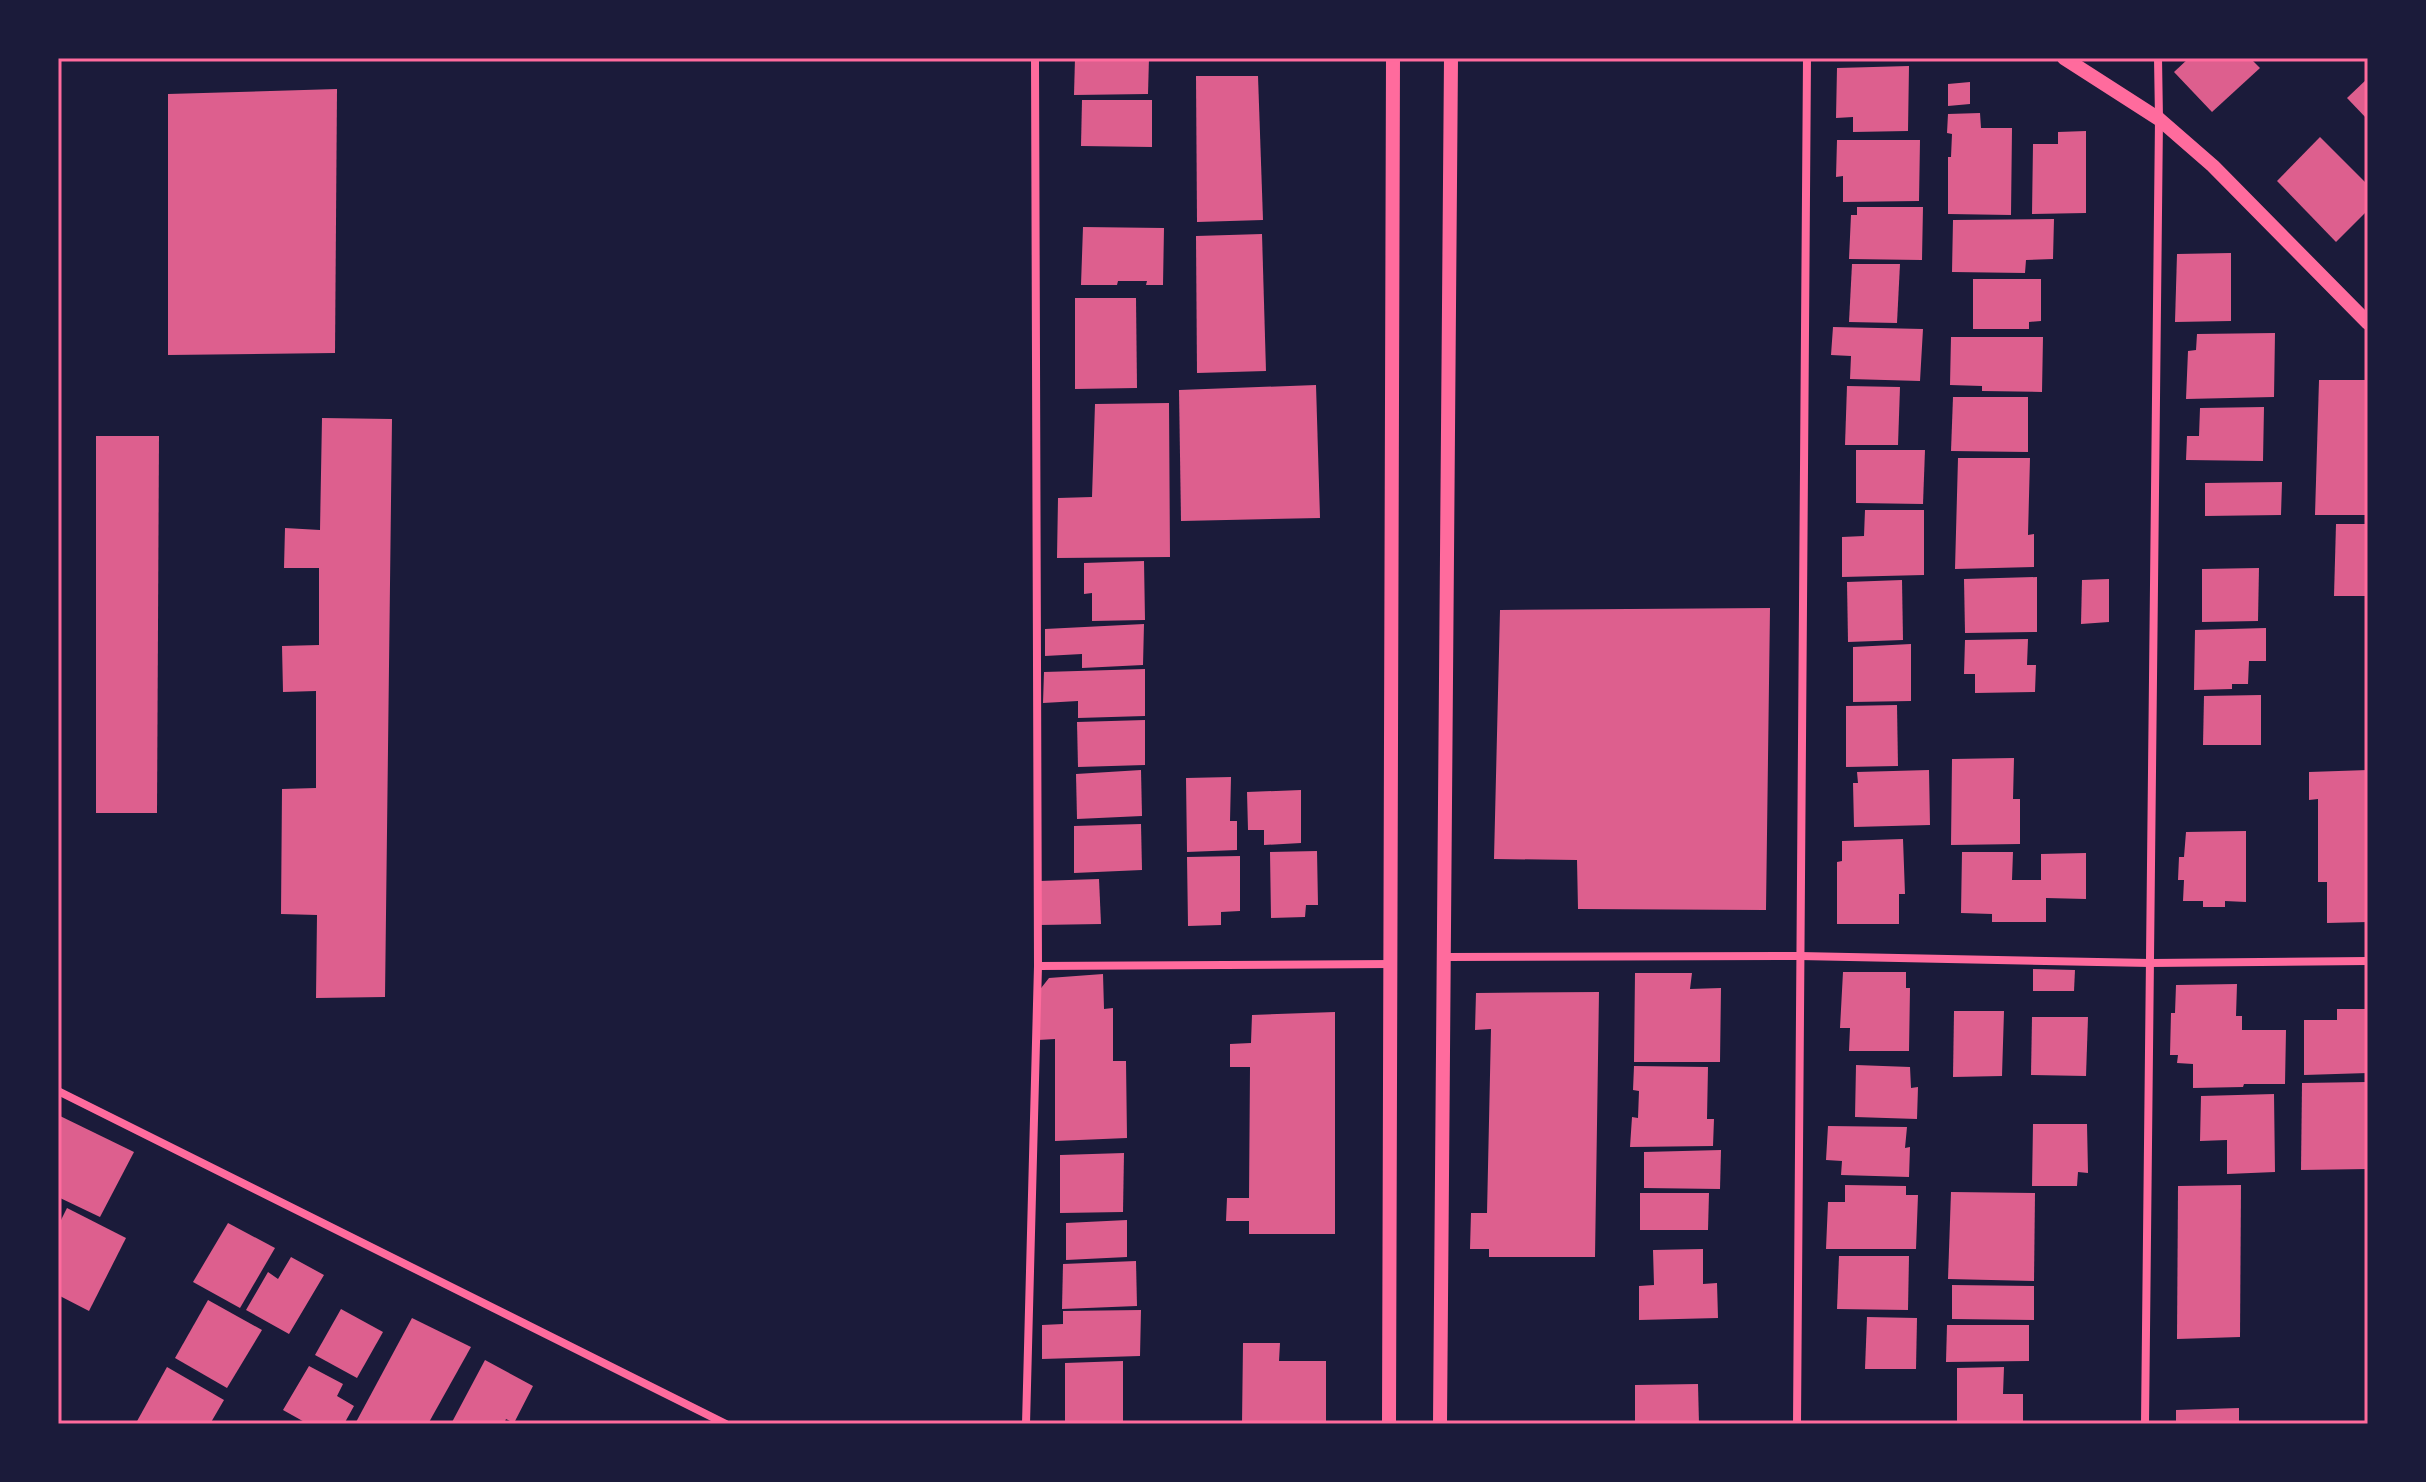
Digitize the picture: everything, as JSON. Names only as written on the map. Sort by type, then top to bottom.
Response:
[{"type":"street","points":[[1026,1424],[1038,966],[1035,58]]},
{"type":"street","points":[[1389,1424],[1393,58]]},
{"type":"street","points":[[1440,1424],[1451,58]]},
{"type":"street","points":[[1797,1424],[1807,58]]},
{"type":"street","points":[[2064,58],[2159,119],[2213,166],[2368,323]]},
{"type":"street","points":[[2145,1424],[2158,58]]},
{"type":"street","points":[[1446,957],[1800,956],[2150,963],[2368,961]]},
{"type":"street","points":[[1038,966],[1392,964]]},
{"type":"street","points":[[58,1091],[726,1424]]},
{"type":"building","points":[[1075,58],[1149,58],[1148,94],[1074,95]]},
{"type":"building","points":[[2189,58],[2250,58],[2260,68],[2212,112],[2174,72]]},
{"type":"building","points":[[1909,66],[1908,131],[1853,132],[1853,117],[1836,118],[1837,68]]},
{"type":"building","points":[[1196,76],[1258,76],[1263,220],[1197,222]]},
{"type":"building","points":[[2368,78],[2368,120],[2347,98]]},
{"type":"building","points":[[1970,82],[1970,104],[1948,106],[1948,84]]},
{"type":"building","points":[[337,89],[335,353],[168,355],[168,94]]},
{"type":"building","points":[[1082,100],[1152,100],[1152,147],[1081,146]]},
{"type":"building","points":[[1980,113],[1981,128],[2012,128],[2011,215],[1948,214],[1948,157],[1951,157],[1952,134],[1947,133],[1948,114]]},
{"type":"building","points":[[2086,131],[2086,213],[2032,214],[2033,144],[2058,144],[2058,132]]},
{"type":"building","points":[[2320,137],[2368,185],[2368,210],[2336,242],[2277,181]]},
{"type":"building","points":[[1837,140],[1920,140],[1919,201],[1843,202],[1843,176],[1836,177]]},
{"type":"building","points":[[1857,207],[1923,207],[1922,260],[1849,259],[1851,215],[1857,215]]},
{"type":"building","points":[[2054,219],[2053,259],[2026,260],[2025,273],[1952,272],[1953,220]]},
{"type":"building","points":[[1083,227],[1164,228],[1163,285],[1146,285],[1147,281],[1118,281],[1117,285],[1081,285]]},
{"type":"building","points":[[1262,234],[1266,371],[1197,373],[1196,236]]},
{"type":"building","points":[[2231,253],[2231,321],[2175,322],[2177,254]]},
{"type":"building","points":[[1852,264],[1900,264],[1897,323],[1849,322]]},
{"type":"building","points":[[1973,279],[2041,279],[2041,321],[2029,322],[2029,329],[1973,329]]},
{"type":"building","points":[[1075,298],[1136,298],[1137,388],[1075,389]]},
{"type":"building","points":[[1833,327],[1923,329],[1920,381],[1850,379],[1851,356],[1831,355]]},
{"type":"building","points":[[2275,333],[2274,397],[2186,399],[2188,351],[2196,350],[2197,334]]},
{"type":"building","points":[[1951,337],[2043,337],[2042,392],[1982,391],[1982,386],[1950,385]]},
{"type":"building","points":[[2319,380],[2368,380],[2366,515],[2315,515]]},
{"type":"building","points":[[1316,385],[1320,518],[1181,521],[1179,390]]},
{"type":"building","points":[[1847,386],[1900,387],[1898,445],[1845,445]]},
{"type":"building","points":[[1953,397],[2028,397],[2028,452],[1951,451]]},
{"type":"building","points":[[1169,403],[1170,557],[1057,558],[1058,498],[1092,497],[1095,404]]},
{"type":"building","points":[[2264,407],[2263,461],[2186,460],[2187,436],[2199,436],[2200,408]]},
{"type":"building","points":[[322,418],[392,419],[385,997],[316,998],[317,915],[281,914],[282,789],[316,788],[316,691],[283,692],[282,646],[319,645],[319,568],[284,568],[285,528],[320,530]]},
{"type":"building","points":[[96,436],[159,436],[157,813],[96,813]]},
{"type":"building","points":[[1856,450],[1925,450],[1923,504],[1856,503]]},
{"type":"building","points":[[1958,458],[2030,458],[2028,535],[2034,534],[2034,567],[1955,569]]},
{"type":"building","points":[[2282,482],[2281,515],[2205,516],[2205,483]]},
{"type":"building","points":[[1865,510],[1924,510],[1924,575],[1842,577],[1842,537],[1864,536]]},
{"type":"building","points":[[2336,524],[2368,524],[2368,596],[2334,596]]},
{"type":"building","points":[[1144,561],[1145,620],[1092,621],[1092,593],[1084,594],[1084,563]]},
{"type":"building","points":[[2259,568],[2258,621],[2202,622],[2202,569]]},
{"type":"building","points":[[2037,577],[2037,632],[1965,633],[1964,579]]},
{"type":"building","points":[[2109,579],[2109,622],[2081,624],[2082,580]]},
{"type":"building","points":[[1902,580],[1903,640],[1848,642],[1847,582]]},
{"type":"building","points":[[1770,608],[1766,910],[1578,909],[1577,860],[1494,859],[1500,610]]},
{"type":"building","points":[[1144,624],[1143,665],[1082,668],[1082,654],[1045,656],[1045,629]]},
{"type":"building","points":[[2266,628],[2266,661],[2249,661],[2248,684],[2232,684],[2232,689],[2194,690],[2195,630]]},
{"type":"building","points":[[2028,639],[2027,665],[2036,665],[2035,692],[1975,693],[1975,674],[1964,674],[1965,640]]},
{"type":"building","points":[[1911,644],[1911,701],[1853,702],[1853,647]]},
{"type":"building","points":[[1145,669],[1145,716],[1078,718],[1078,701],[1043,703],[1044,672]]},
{"type":"building","points":[[2261,695],[2261,745],[2203,745],[2204,696]]},
{"type":"building","points":[[1897,705],[1898,766],[1846,767],[1846,706]]},
{"type":"building","points":[[1145,720],[1145,765],[1078,767],[1077,722]]},
{"type":"building","points":[[2014,758],[2013,799],[2020,799],[2020,844],[1951,845],[1952,759]]},
{"type":"building","points":[[1141,770],[1142,816],[1077,819],[1076,774]]},
{"type":"building","points":[[1929,770],[1930,825],[1854,827],[1853,783],[1858,783],[1857,772]]},
{"type":"building","points":[[2368,770],[2368,922],[2327,923],[2327,882],[2318,882],[2318,799],[2309,800],[2309,772]]},
{"type":"building","points":[[1231,777],[1230,821],[1237,821],[1237,850],[1187,852],[1186,778]]},
{"type":"building","points":[[1301,790],[1301,843],[1264,845],[1264,830],[1248,830],[1247,792]]},
{"type":"building","points":[[1141,824],[1142,870],[1074,873],[1074,826]]},
{"type":"building","points":[[2246,831],[2246,902],[2225,901],[2225,907],[2203,907],[2203,901],[2183,901],[2184,880],[2178,880],[2179,857],[2184,857],[2186,832]]},
{"type":"building","points":[[1903,839],[1905,894],[1899,894],[1899,924],[1837,924],[1837,862],[1842,861],[1842,841]]},
{"type":"building","points":[[1317,851],[1318,905],[1306,905],[1305,917],[1271,918],[1270,852]]},
{"type":"building","points":[[1962,852],[2013,852],[2012,880],[2041,880],[2041,854],[2086,853],[2086,899],[2046,898],[2046,922],[1992,922],[1992,914],[1961,913]]},
{"type":"building","points":[[1240,856],[1240,911],[1221,912],[1221,925],[1188,926],[1187,857]]},
{"type":"building","points":[[1099,879],[1101,924],[1039,925],[1039,881]]},
{"type":"building","points":[[2033,969],[2075,970],[2074,991],[2033,991]]},
{"type":"building","points":[[1843,972],[1906,972],[1906,988],[1910,988],[1909,1051],[1849,1051],[1850,1028],[1840,1028]]},
{"type":"building","points":[[1635,973],[1692,973],[1690,989],[1721,988],[1720,1062],[1634,1062]]},
{"type":"building","points":[[1103,974],[1104,1009],[1113,1008],[1113,1061],[1126,1061],[1127,1138],[1055,1141],[1055,1039],[1038,1040],[1038,992],[1049,978]]},
{"type":"building","points":[[2237,984],[2236,1016],[2242,1016],[2242,1030],[2286,1030],[2285,1084],[2193,1088],[2193,1064],[2177,1063],[2178,1055],[2170,1055],[2171,1013],[2175,1013],[2176,985]]},
{"type":"building","points":[[1599,992],[1595,1257],[1489,1257],[1489,1249],[1470,1249],[1471,1213],[1487,1213],[1491,1029],[1475,1030],[1476,993]]},
{"type":"building","points":[[2337,1009],[2368,1009],[2368,1073],[2304,1075],[2304,1020],[2337,1020]]},
{"type":"building","points":[[1954,1011],[2004,1011],[2002,1076],[1953,1077]]},
{"type":"building","points":[[1335,1012],[1335,1234],[1249,1234],[1249,1221],[1226,1221],[1227,1198],[1249,1198],[1250,1067],[1230,1067],[1230,1044],[1251,1043],[1252,1015]]},
{"type":"building","points":[[2032,1017],[2088,1017],[2086,1076],[2031,1075]]},
{"type":"building","points":[[1856,1065],[1910,1067],[1911,1088],[1918,1087],[1917,1119],[1855,1117]]},
{"type":"building","points":[[1634,1066],[1708,1067],[1707,1119],[1714,1119],[1713,1146],[1630,1147],[1632,1117],[1638,1118],[1639,1091],[1633,1090]]},
{"type":"building","points":[[2368,1082],[2368,1169],[2301,1170],[2302,1083]]},
{"type":"building","points":[[2274,1094],[2275,1172],[2227,1174],[2227,1140],[2200,1141],[2201,1096]]},
{"type":"building","points":[[58,1115],[134,1152],[100,1217],[58,1197]]},
{"type":"building","points":[[2033,1124],[2087,1124],[2088,1173],[2078,1172],[2077,1186],[2032,1186]]},
{"type":"building","points":[[1828,1126],[1907,1127],[1905,1148],[1910,1147],[1909,1177],[1841,1175],[1842,1161],[1826,1160]]},
{"type":"building","points":[[1721,1150],[1720,1189],[1644,1188],[1644,1152]]},
{"type":"building","points":[[1124,1153],[1123,1212],[1060,1213],[1060,1155]]},
{"type":"building","points":[[1845,1185],[1906,1186],[1906,1195],[1918,1195],[1916,1249],[1826,1249],[1828,1202],[1845,1202]]},
{"type":"building","points":[[2241,1185],[2240,1337],[2177,1339],[2178,1186]]},
{"type":"building","points":[[1951,1192],[2035,1193],[2034,1281],[1948,1279]]},
{"type":"building","points":[[1640,1193],[1709,1193],[1708,1230],[1640,1230]]},
{"type":"building","points":[[67,1208],[126,1238],[89,1311],[58,1295],[58,1226]]},
{"type":"building","points":[[1127,1220],[1127,1257],[1066,1260],[1066,1223]]},
{"type":"building","points":[[228,1223],[275,1248],[240,1308],[193,1282]]},
{"type":"building","points":[[1703,1249],[1703,1284],[1717,1283],[1718,1318],[1639,1320],[1639,1286],[1654,1285],[1653,1250]]},
{"type":"building","points":[[1839,1256],[1909,1256],[1908,1310],[1837,1309]]},
{"type":"building","points":[[291,1257],[324,1275],[289,1334],[246,1310],[268,1272],[278,1279]]},
{"type":"building","points":[[1136,1261],[1137,1306],[1062,1309],[1063,1264]]},
{"type":"building","points":[[1952,1285],[2034,1286],[2034,1320],[1952,1319]]},
{"type":"building","points":[[208,1300],[262,1330],[227,1388],[175,1358]]},
{"type":"building","points":[[341,1309],[383,1332],[357,1378],[315,1355]]},
{"type":"building","points":[[1141,1310],[1140,1356],[1042,1359],[1042,1325],[1063,1324],[1063,1311]]},
{"type":"building","points":[[1867,1317],[1917,1318],[1916,1369],[1865,1369]]},
{"type":"building","points":[[412,1318],[471,1347],[428,1424],[355,1424]]},
{"type":"building","points":[[1947,1325],[2029,1325],[2029,1361],[1946,1362]]},
{"type":"building","points":[[1243,1343],[1280,1343],[1279,1361],[1326,1361],[1326,1424],[1242,1424]]},
{"type":"building","points":[[485,1360],[533,1386],[514,1423],[506,1419],[504,1424],[451,1424]]},
{"type":"building","points":[[1123,1361],[1123,1424],[1065,1424],[1065,1363]]},
{"type":"building","points":[[309,1366],[343,1384],[337,1396],[354,1406],[344,1424],[308,1424],[283,1410]]},
{"type":"building","points":[[167,1367],[224,1400],[210,1424],[136,1423]]},
{"type":"building","points":[[2004,1367],[2003,1394],[2023,1394],[2023,1424],[1957,1424],[1957,1368]]},
{"type":"building","points":[[1698,1384],[1699,1424],[1635,1424],[1635,1385]]},
{"type":"building","points":[[2239,1408],[2239,1424],[2176,1424],[2176,1410]]}]
